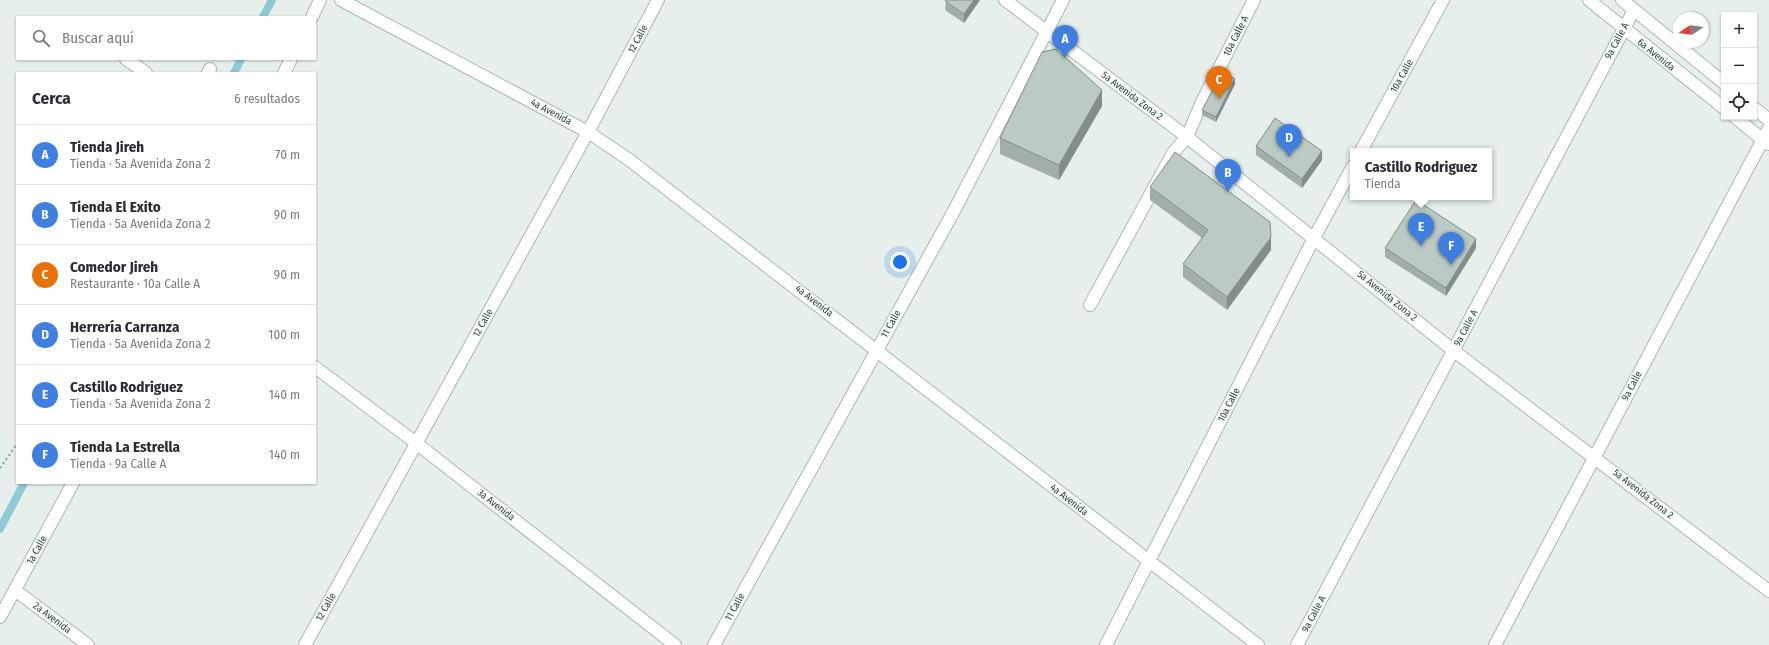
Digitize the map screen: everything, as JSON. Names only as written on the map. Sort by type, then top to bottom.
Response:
[{"type":"street","points":[[312,16],[320,0]]},
{"type":"street","name":"4a Avenida","points":[[341,0],[588,132],[669,189],[1258,645]]},
{"type":"street","name":"12 Calle","points":[[305,645],[588,132],[658,0]]},
{"type":"street","name":"5a Avenida Zona 2","points":[[1005,0],[1186,137],[1454,351],[1595,456],[1769,592]]},
{"type":"street","name":"11 Calle","points":[[714,645],[955,209],[1064,0]]},
{"type":"street","name":"10a Calle A","points":[[1090,305],[1173,153],[1186,137],[1202,102],[1254,0]]},
{"type":"street","name":"10a Calle","points":[[1363,148],[1443,0]]},
{"type":"street","name":"6a Avenida","points":[[1589,0],[1721,106]]},
{"type":"street","points":[[1622,0],[1721,81]]},
{"type":"street","name":"9a Calle A","points":[[1297,645],[1634,10]]},
{"type":"street","points":[[127,60],[145,72]]},
{"type":"street","points":[[284,72],[290,60]]},
{"type":"street","points":[[1757,110],[1769,120]]},
{"type":"street","points":[[1739,120],[1766,142]]},
{"type":"street","name":"9a Calle","points":[[1495,645],[1595,456],[1766,142],[1769,128]]},
{"type":"street","name":"10a Calle","points":[[1106,645],[1314,238],[1350,172]]},
{"type":"street","name":"3a Avenida","points":[[316,368],[416,443],[675,645]]},
{"type":"street","name":"1a Calle","points":[[0,617],[73,484]]},
{"type":"street","name":"2a Avenida","points":[[15,590],[88,645]]},
{"type":"path","points":[[0,468],[16,445]]},
{"type":"building","points":[[974,0],[964,14],[945,1]]},
{"type":"building","points":[[1056,49],[1102,90],[1059,165],[1000,138],[1042,52]]},
{"type":"building","points":[[1222,72],[1235,79],[1216,117],[1202,110]]},
{"type":"building","points":[[1275,118],[1322,151],[1302,179],[1256,146]]},
{"type":"building","points":[[1175,152],[1270,222],[1271,237],[1227,297],[1183,264],[1208,230],[1150,187]]},
{"type":"building","points":[[1416,200],[1476,239],[1446,288],[1385,248]]},
{"type":"waterway","points":[[264,16],[272,0]]},
{"type":"waterway","points":[[234,72],[240,60]]},
{"type":"waterway","points":[[0,529],[23,484]]},
{"type":"place","name":"Tienda Jireh","points":[[1065,58]]},
{"type":"place","name":"Comedor Jireh","points":[[1219,99]]},
{"type":"place","name":"Herrería Carranza","points":[[1289,157]]},
{"type":"place","name":"Tienda El Exito","points":[[1228,192]]},
{"type":"place","name":"Castillo Rodriguez","points":[[1421,246]]},
{"type":"place","name":"Tienda La Estrella","points":[[1451,265]]}]
